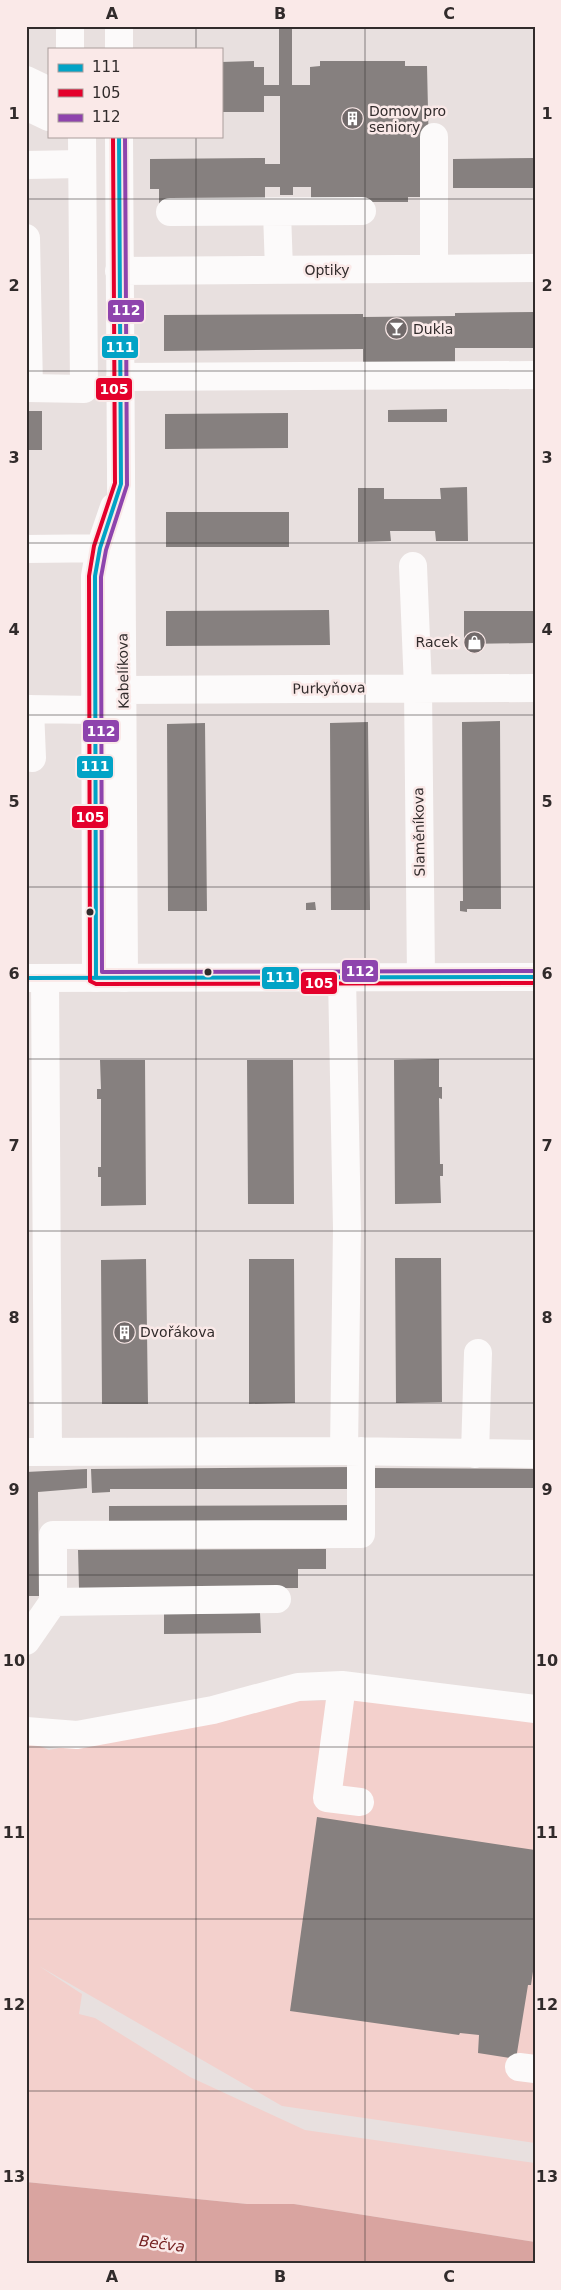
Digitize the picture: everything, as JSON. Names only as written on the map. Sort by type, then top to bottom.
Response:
[{"type":"street","points":[[70,26],[70,48]]},
{"type":"street","points":[[119,48],[120,26]]},
{"type":"street","points":[[26,80],[48,91]]},
{"type":"street","points":[[26,106],[48,117]]},
{"type":"street","points":[[26,128],[48,128]]},
{"type":"street","points":[[434,137],[434,269]]},
{"type":"street","points":[[26,238],[28,388],[84,389],[82,138]]},
{"type":"street","name":"Kabelíkova","points":[[119,138],[121,484],[111,548],[123,690],[124,978]]},
{"type":"street","points":[[26,165],[82,164]]},
{"type":"street","points":[[170,212],[362,211]]},
{"type":"street","points":[[277,212],[279,270]]},
{"type":"street","name":"Optiky","points":[[119,271],[535,268]]},
{"type":"street","points":[[120,376],[535,375]]},
{"type":"street","points":[[26,549],[111,548]]},
{"type":"street","name":"Kabelíkova","points":[[96,978],[95,576],[111,548]]},
{"type":"street","name":"Slaměníkova","points":[[413,566],[418,688],[421,977]]},
{"type":"street","name":"Purkyňova","points":[[123,690],[535,688]]},
{"type":"street","points":[[32,758],[28,709],[96,710]]},
{"type":"street","points":[[26,1641],[53,1602],[53,1535],[361,1534],[353,1451],[342,977]]},
{"type":"street","points":[[535,977],[36,978],[37,1452],[353,1451],[535,1454]]},
{"type":"street","points":[[475,1454],[478,1354]]},
{"type":"street","points":[[53,1602],[277,1599]]},
{"type":"street","points":[[342,1685],[327,1798],[360,1802]]},
{"type":"street","points":[[26,1731],[77,1735],[213,1710],[298,1686],[342,1685],[535,1709]]},
{"type":"shaded area","points":[[354,1700],[535,1720],[535,2143],[282,2106],[39,1966],[82,1994],[79,2014],[95,2018],[190,2077],[305,2130],[535,2163],[535,2242],[294,2204],[247,2204],[26,2182],[26,1740],[49,1750],[293,1701]]},
{"type":"water","name":"Bečva","points":[[26,2182],[247,2204],[294,2204],[535,2242],[535,2264],[26,2264]]},
{"type":"building","name":"Domov pro seniory","points":[[279,26],[292,26],[292,85],[310,85],[310,67],[320,66],[320,61],[405,61],[405,66],[427,66],[430,197],[408,197],[408,202],[311,202],[311,187],[293,187],[293,195],[280,195],[280,187],[265,187],[265,203],[159,204],[159,189],[150,189],[150,159],[265,158],[265,164],[280,164],[280,96],[264,96],[264,112],[222,112],[222,62],[254,61],[254,67],[264,67],[264,85],[279,85]]},
{"type":"building","points":[[535,158],[535,188],[453,188],[453,159]]},
{"type":"building","points":[[535,312],[535,348],[455,348],[455,365],[363,365],[363,349],[164,351],[164,315],[363,314],[363,317],[455,316],[455,313]]},
{"type":"building","points":[[447,409],[447,422],[388,422],[388,410]]},
{"type":"building","points":[[26,411],[42,411],[42,450],[26,450]]},
{"type":"building","points":[[288,413],[288,448],[165,449],[165,414]]},
{"type":"building","points":[[467,487],[468,541],[436,541],[435,531],[390,531],[391,541],[358,542],[358,488],[384,488],[384,499],[441,499],[440,488]]},
{"type":"building","points":[[166,512],[289,512],[289,547],[166,547]]},
{"type":"building","points":[[329,610],[330,645],[166,646],[166,611]]},
{"type":"building","points":[[464,611],[535,611],[535,643],[464,644]]},
{"type":"building","points":[[500,721],[501,909],[467,909],[467,912],[460,911],[460,901],[463,901],[462,722]]},
{"type":"building","points":[[368,722],[370,910],[331,910],[330,723]]},
{"type":"building","points":[[205,723],[207,911],[168,911],[167,724]]},
{"type":"building","points":[[315,902],[316,910],[306,910],[306,903]]},
{"type":"building","points":[[439,1059],[439,1087],[442,1087],[442,1099],[439,1098],[440,1164],[443,1164],[443,1176],[440,1176],[441,1203],[395,1204],[394,1060]]},
{"type":"building","points":[[100,1060],[145,1060],[146,1205],[101,1206],[101,1177],[98,1177],[98,1167],[101,1167],[101,1099],[97,1099],[97,1089],[101,1089]]},
{"type":"building","points":[[247,1060],[293,1060],[294,1204],[248,1204]]},
{"type":"building","points":[[395,1258],[441,1258],[442,1402],[396,1403]]},
{"type":"building","name":"Dvořákova","points":[[146,1259],[148,1404],[102,1404],[101,1260]]},
{"type":"building","points":[[249,1259],[294,1259],[295,1403],[249,1404]]},
{"type":"building","points":[[355,1467],[356,1489],[110,1489],[110,1492],[92,1493],[91,1469]]},
{"type":"building","points":[[366,1468],[535,1469],[535,1488],[366,1488]]},
{"type":"building","points":[[87,1469],[87,1488],[38,1492],[39,1596],[26,1596],[26,1472]]},
{"type":"building","points":[[355,1505],[355,1527],[109,1525],[109,1506]]},
{"type":"building","points":[[326,1549],[326,1569],[298,1569],[298,1588],[79,1589],[78,1550]]},
{"type":"building","points":[[260,1613],[261,1633],[164,1634],[164,1614]]},
{"type":"building","points":[[317,1817],[535,1850],[535,1958],[531,1985],[528,1985],[516,2059],[478,2053],[479,2035],[460,2033],[459,2035],[290,2011]]},
{"type":"transit line","name":"105","points":[[113,138],[115,483],[94,546],[89,576],[90,981],[96,984],[535,983]]},
{"type":"transit line","name":"111","points":[[96,978],[95,576],[100,548],[121,484],[119,138]]},
{"type":"transit line","name":"112","points":[[125,138],[127,485],[106,550],[101,577],[102,972],[535,971]]},
{"type":"transit line","name":"111","points":[[26,978],[535,977]]},
{"type":"place","name":"Domov pro seniory","points":[[353,119]]},
{"type":"place","name":"Dukla","points":[[397,329]]},
{"type":"place","name":"Racek","points":[[474,642]]},
{"type":"place","name":"Dvořákova","points":[[124,1332]]}]
